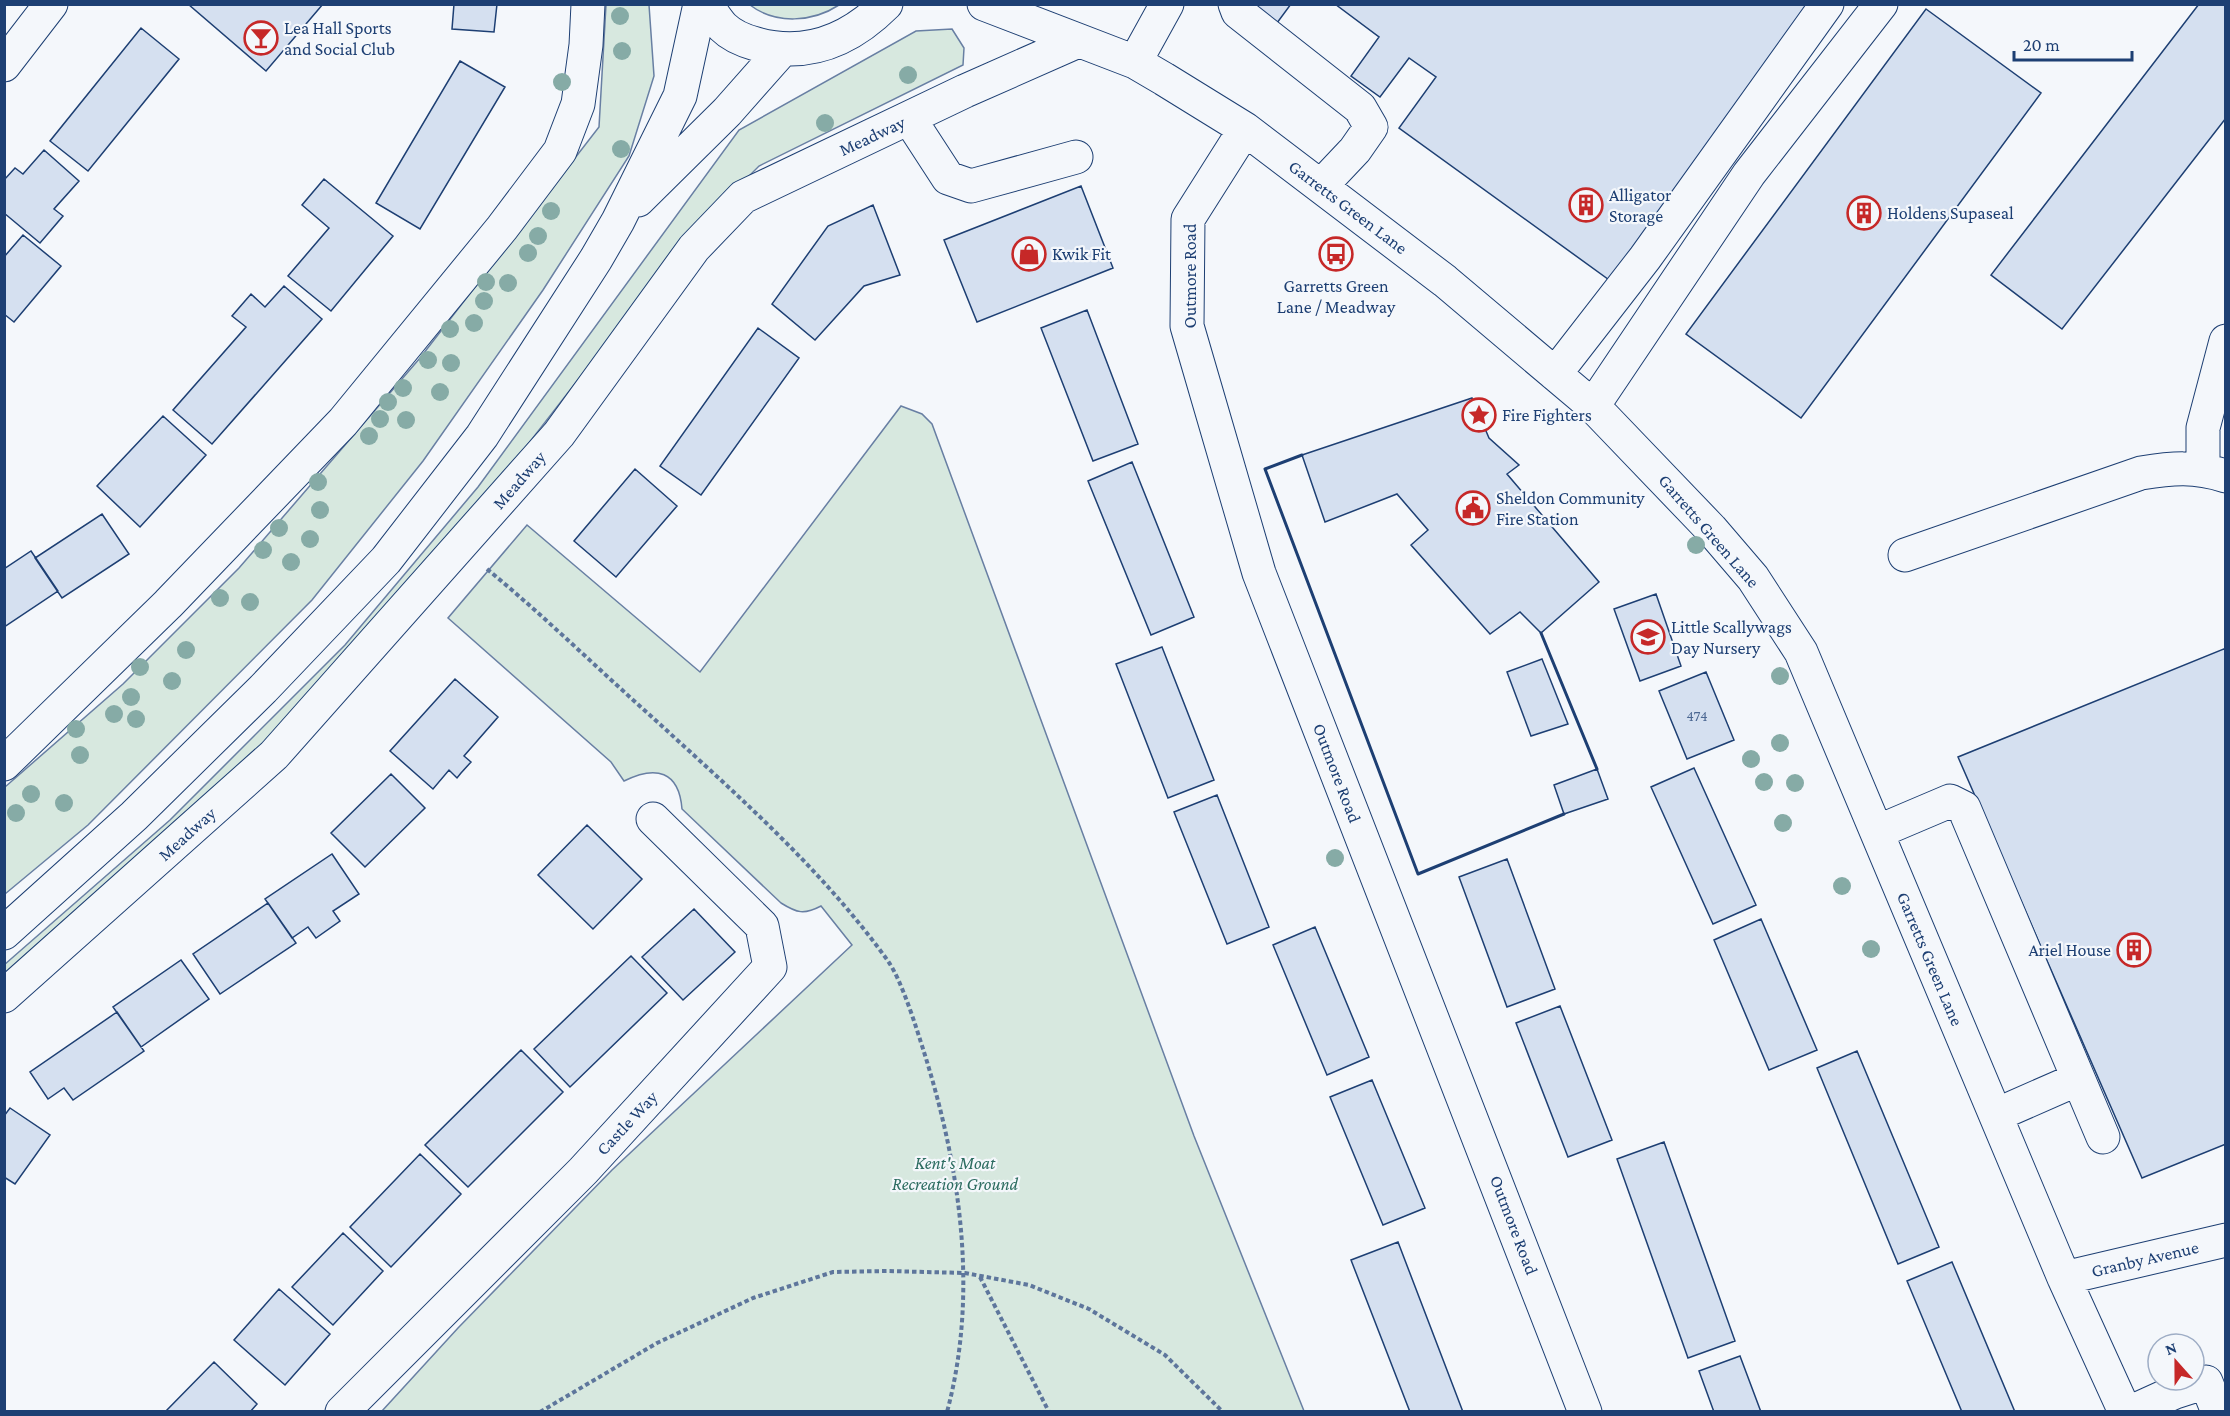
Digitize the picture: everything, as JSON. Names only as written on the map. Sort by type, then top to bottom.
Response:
[{"type":"street","points":[[4,65],[51,4]]},
{"type":"street","points":[[4,764],[168,604],[343,422],[502,228],[560,151],[578,104],[586,45],[588,4]]},
{"type":"street","points":[[4,933],[134,816],[263,689],[386,560],[482,436],[618,221],[680,96],[700,4]]},
{"type":"street","points":[[706,4],[724,28],[747,41],[781,51],[816,48],[847,34],[886,4]]},
{"type":"street","name":"Garretts Green Lane","points":[[984,4],[1076,42],[1135,62],[1245,129],[1445,281],[1593,406],[1711,529],[1754,578],[1801,652],[2064,1278],[2125,1412]]},
{"type":"street","points":[[1135,62],[1167,4]]},
{"type":"street","points":[[1235,4],[1238,12],[1360,108],[1371,127],[1355,150],[1321,186]]},
{"type":"street","points":[[1555,374],[1645,258],[1827,4]]},
{"type":"street","points":[[1593,406],[1749,174],[1881,4]]},
{"type":"street","name":"Meadway","points":[[4,996],[274,755],[560,434],[694,248],[743,197],[1076,42]]},
{"type":"street","points":[[618,221],[727,112],[781,51]]},
{"type":"street","points":[[909,118],[948,178],[971,186],[1076,157]]},
{"type":"street","name":"Outmore Road","points":[[1245,129],[1188,219],[1187,326],[1259,573],[1586,1412]]},
{"type":"street","points":[[1905,555],[2141,473],[2174,468],[2214,472],[2204,428],[2226,341]]},
{"type":"street","points":[[1877,832],[1950,801],[1964,808],[2103,1137]]},
{"type":"street","name":"Castle Way","points":[[342,1412],[583,1171],[770,967],[762,926],[653,819]]},
{"type":"street","points":[[1996,1115],[2078,1079]]},
{"type":"street","name":"Granby Avenue","points":[[2064,1278],[2226,1240]]},
{"type":"street","points":[[2131,1412],[2175,1392],[2206,1382],[2218,1412]]},
{"type":"path","points":[[460,548],[504,583],[759,815],[837,899],[889,963],[917,1030],[943,1114],[954,1164],[964,1273],[956,1380],[947,1412]]},
{"type":"path","points":[[540,1412],[657,1343],[764,1294],[832,1272],[964,1273],[1029,1285],[1089,1309],[1165,1356],[1223,1412]]},
{"type":"path","points":[[980,1276],[1049,1412]]},
{"type":"green space","points":[[606,5],[649,5],[654,76],[629,156],[543,290],[423,461],[312,600],[88,825],[5,894],[5,787],[123,684],[239,568],[420,358],[599,127]]},
{"type":"green space","points":[[750,5],[839,5],[818,15],[795,19],[771,16]]},
{"type":"green space","points":[[952,29],[964,48],[963,65],[759,166],[692,233],[445,551],[263,749],[5,978],[4,965],[170,820],[345,645],[478,487],[739,130],[916,31]]},
{"type":"green space","name":"Kent's Moat Recreation Ground","points":[[901,406],[922,414],[932,424],[1194,1136],[1304,1411],[382,1411],[458,1328],[612,1170],[852,945],[821,906],[801,912],[781,903],[682,809],[680,796],[671,779],[656,773],[646,773],[624,781],[611,762],[448,618],[527,525],[700,672]]},
{"type":"building","name":"Lea Hall Sports and Social Club","points":[[188,4],[323,4],[266,71]]},
{"type":"building","points":[[454,4],[497,4],[494,32],[452,29]]},
{"type":"building","points":[[1252,4],[1291,4],[1277,23]]},
{"type":"building","name":"Alligator Storage","points":[[1335,4],[1814,4],[1612,282],[1399,128],[1436,77],[1409,58],[1380,97],[1351,76],[1379,37]]},
{"type":"building","points":[[2199,4],[2226,4],[2226,118],[2062,329],[1991,275]]},
{"type":"building","name":"Holdens Supaseal","points":[[1926,9],[2041,93],[1801,418],[1686,334]]},
{"type":"building","points":[[141,28],[179,59],[88,171],[50,141]]},
{"type":"building","points":[[460,61],[505,87],[420,229],[376,203]]},
{"type":"building","points":[[44,150],[79,181],[54,209],[63,216],[40,243],[4,213],[4,180],[15,168],[23,174]]},
{"type":"building","points":[[324,179],[393,236],[331,311],[288,276],[329,228],[302,205]]},
{"type":"building","name":"Kwik Fit","points":[[1081,186],[1113,268],[977,322],[944,240]]},
{"type":"building","points":[[873,205],[900,275],[864,286],[815,340],[772,304],[828,226]]},
{"type":"building","points":[[23,235],[61,266],[14,322],[4,314],[4,257]]},
{"type":"building","points":[[284,286],[322,319],[212,444],[173,410],[246,327],[232,316],[251,294],[265,307]]},
{"type":"building","points":[[1087,310],[1138,444],[1093,461],[1041,328]]},
{"type":"building","points":[[758,328],[799,358],[701,495],[660,466]]},
{"type":"building","name":"Sheldon Community Fire Station","points":[[1472,398],[1489,438],[1519,465],[1507,474],[1599,582],[1541,633],[1520,612],[1490,634],[1411,545],[1428,530],[1397,494],[1325,522],[1302,455]]},
{"type":"building","points":[[163,416],[206,455],[140,527],[97,486]]},
{"type":"building","points":[[1132,462],[1194,617],[1151,635],[1088,481]]},
{"type":"building","points":[[635,469],[677,506],[616,577],[574,541]]},
{"type":"building","points":[[102,514],[129,554],[62,598],[35,558]]},
{"type":"building","points":[[31,551],[58,591],[4,627],[4,569]]},
{"type":"building","name":"Little Scallywags Day Nursery","points":[[1656,594],[1681,666],[1640,681],[1614,609]]},
{"type":"building","points":[[1162,647],[1214,780],[1168,798],[1116,664]]},
{"type":"building","name":"Ariel House","points":[[2226,648],[2226,1144],[2142,1178],[1958,757]]},
{"type":"building","points":[[1542,659],[1568,724],[1531,736],[1507,672]]},
{"type":"building","points":[[1706,672],[1734,740],[1687,759],[1659,691]]},
{"type":"building","points":[[455,679],[498,717],[464,756],[471,762],[457,778],[449,770],[433,789],[390,751]]},
{"type":"building","points":[[1694,768],[1756,905],[1713,924],[1651,787]]},
{"type":"building","points":[[1597,769],[1608,799],[1564,814],[1554,785]]},
{"type":"building","points":[[391,774],[425,808],[365,867],[331,833]]},
{"type":"building","points":[[1217,795],[1269,927],[1227,944],[1174,812]]},
{"type":"building","points":[[587,825],[642,879],[593,929],[538,875]]},
{"type":"building","points":[[332,854],[359,894],[333,911],[340,921],[316,938],[308,927],[292,938],[265,899]]},
{"type":"building","points":[[1507,859],[1555,989],[1507,1007],[1459,877]]},
{"type":"building","points":[[268,903],[296,943],[220,994],[193,954]]},
{"type":"building","points":[[694,909],[735,952],[683,1000],[642,957]]},
{"type":"building","points":[[1761,919],[1817,1050],[1769,1070],[1714,940]]},
{"type":"building","points":[[1315,927],[1369,1057],[1327,1075],[1273,945]]},
{"type":"building","points":[[631,956],[667,993],[570,1087],[534,1049]]},
{"type":"building","points":[[181,960],[209,999],[141,1047],[113,1007]]},
{"type":"building","points":[[1560,1006],[1612,1140],[1568,1157],[1516,1023]]},
{"type":"building","points":[[117,1012],[144,1051],[73,1100],[64,1088],[48,1099],[30,1072]]},
{"type":"building","points":[[521,1050],[563,1092],[468,1187],[425,1145]]},
{"type":"building","points":[[1857,1051],[1939,1247],[1898,1264],[1817,1068]]},
{"type":"building","points":[[1372,1080],[1425,1208],[1383,1225],[1330,1097]]},
{"type":"building","points":[[10,1108],[50,1135],[15,1184],[4,1177],[4,1116]]},
{"type":"building","points":[[1664,1142],[1735,1341],[1688,1358],[1617,1159]]},
{"type":"building","points":[[420,1154],[461,1194],[391,1267],[350,1227]]},
{"type":"building","points":[[343,1233],[383,1271],[333,1325],[292,1287]]},
{"type":"building","points":[[1398,1242],[1463,1412],[1410,1412],[1351,1260]]},
{"type":"building","points":[[1952,1262],[2015,1412],[1962,1412],[1907,1281]]},
{"type":"building","points":[[279,1289],[330,1334],[285,1385],[234,1340]]},
{"type":"building","points":[[1740,1356],[1761,1412],[1714,1412],[1699,1371]]},
{"type":"building","points":[[214,1362],[257,1404],[250,1412],[165,1412]]},
{"type":"wall","points":[[1302,455],[1265,469],[1418,874],[1564,814]]},
{"type":"wall","points":[[1541,633],[1597,769]]},
{"type":"place","name":"Lea Hall Sports and Social Club","points":[[261,38]]},
{"type":"place","name":"Alligator Storage","points":[[1586,205]]},
{"type":"place","name":"Holdens Supaseal","points":[[1864,213]]},
{"type":"place","name":"Kwik Fit","points":[[1029,254]]},
{"type":"place","name":"Garretts Green Lane / Meadway","points":[[1336,254]]},
{"type":"place","name":"Fire Fighters","points":[[1479,415]]},
{"type":"place","name":"Sheldon Community Fire Station","points":[[1473,508]]},
{"type":"place","name":"Little Scallywags Day Nursery","points":[[1648,637]]},
{"type":"place","name":"Ariel House","points":[[2134,950]]}]
